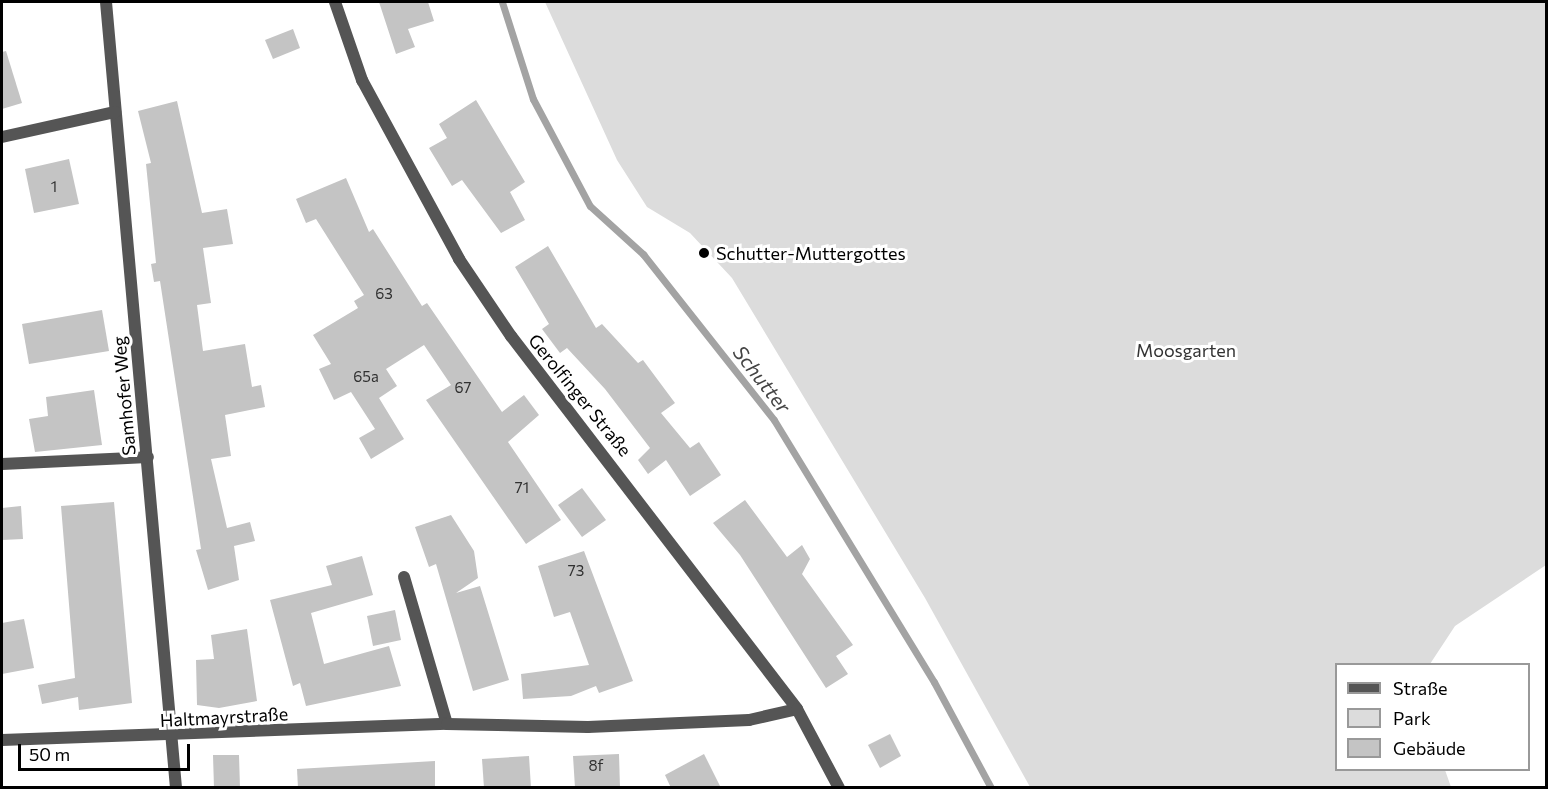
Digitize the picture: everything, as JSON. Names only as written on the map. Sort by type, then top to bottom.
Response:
[{"type":"street","name":"Samhofer Weg","points":[[106,2],[175,738],[176,788]]},
{"type":"street","name":"Gerolfinger Straße","points":[[335,2],[362,80],[459,259],[511,336],[797,709],[839,788]]},
{"type":"street","points":[[2,137],[115,112]]},
{"type":"street","points":[[2,464],[148,457]]},
{"type":"street","points":[[404,577],[447,724]]},
{"type":"street","name":"Haltmayrstraße","points":[[2,740],[175,738],[447,724],[750,720],[797,709]]},
{"type":"green space","name":"Moosgarten","points":[[545,2],[1546,2],[1546,565],[1455,626],[1431,663],[1335,663],[1335,771],[1445,771],[1451,787],[1030,787],[925,598],[732,278],[690,233],[647,207],[617,160]]},
{"type":"building","points":[[379,2],[428,2],[434,21],[408,29],[415,47],[396,54]]},
{"type":"building","points":[[293,29],[300,48],[273,59],[265,40]]},
{"type":"building","points":[[6,51],[22,103],[2,109],[2,52]]},
{"type":"building","points":[[476,100],[525,182],[510,192],[525,220],[501,233],[462,180],[452,186],[429,148],[447,138],[439,124]]},
{"type":"building","points":[[177,101],[202,213],[227,209],[233,244],[203,248],[211,303],[197,305],[203,351],[245,344],[252,387],[261,385],[265,407],[225,415],[231,456],[211,459],[227,528],[250,522],[255,541],[234,546],[239,580],[208,590],[196,550],[201,549],[160,281],[154,282],[151,264],[156,263],[146,164],[151,163],[138,111]]},
{"type":"building","points":[[69,159],[79,204],[34,213],[25,169]]},
{"type":"building","points":[[346,178],[369,232],[373,229],[422,306],[427,303],[502,412],[524,395],[539,415],[508,442],[561,520],[526,544],[426,400],[451,385],[424,345],[386,369],[397,386],[379,398],[404,439],[371,459],[359,438],[375,429],[351,392],[334,400],[319,369],[331,364],[313,335],[358,308],[354,301],[364,295],[316,219],[306,223],[296,199]]},
{"type":"building","points":[[548,246],[596,328],[602,324],[638,363],[643,360],[675,403],[661,413],[690,448],[699,442],[721,475],[690,496],[666,460],[648,474],[638,460],[650,448],[605,389],[567,348],[560,353],[542,329],[549,324],[515,267]]},
{"type":"building","points":[[102,310],[109,351],[29,364],[22,324]]},
{"type":"building","points":[[94,390],[102,445],[35,452],[29,419],[48,416],[46,397]]},
{"type":"building","points":[[582,488],[606,520],[582,537],[558,505]]},
{"type":"building","points":[[745,500],[787,557],[802,545],[810,559],[802,574],[853,645],[836,656],[848,674],[826,688],[740,555],[713,523]]},
{"type":"building","points":[[114,502],[132,703],[79,710],[78,697],[42,704],[38,685],[75,678],[61,506]]},
{"type":"building","points":[[21,506],[23,539],[2,540],[2,508]]},
{"type":"building","points":[[451,515],[474,551],[478,578],[456,593],[480,586],[509,680],[473,691],[436,564],[429,567],[415,527]]},
{"type":"building","points":[[584,551],[633,681],[599,693],[596,686],[571,696],[523,699],[521,674],[589,665],[570,612],[554,617],[538,566]]},
{"type":"building","points":[[362,556],[373,595],[311,613],[324,664],[389,646],[401,686],[306,706],[300,683],[293,686],[270,600],[332,585],[326,566]]},
{"type":"building","points":[[395,610],[401,640],[373,646],[367,616]]},
{"type":"building","points":[[24,619],[34,668],[2,674],[2,623]]},
{"type":"building","points":[[247,629],[257,701],[219,708],[197,705],[196,660],[214,659],[211,635]]},
{"type":"building","points":[[890,734],[901,756],[880,768],[868,745]]},
{"type":"building","points":[[619,754],[620,788],[575,788],[573,756]]},
{"type":"building","points":[[704,754],[721,788],[671,788],[665,775]]},
{"type":"building","points":[[213,755],[239,755],[240,788],[214,788]]},
{"type":"building","points":[[529,756],[531,788],[484,788],[482,759]]},
{"type":"building","points":[[435,761],[435,788],[298,788],[297,769]]},
{"type":"waterway","name":"Schutter","points":[[502,2],[533,99],[590,206],[643,254],[774,420],[934,682],[991,788]]},
{"type":"place","name":"Schutter-Muttergottes","points":[[704,253]]}]
